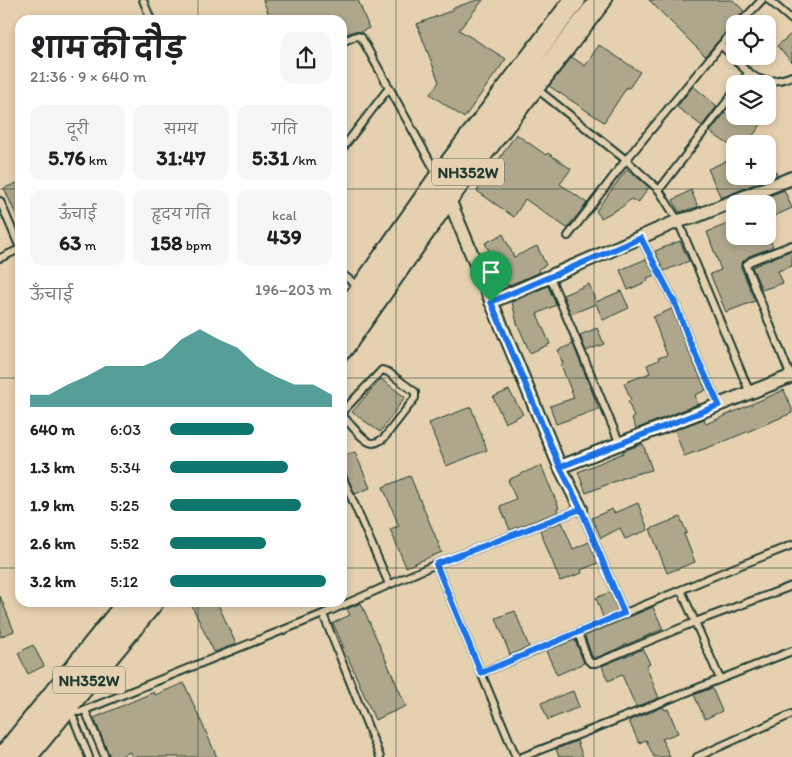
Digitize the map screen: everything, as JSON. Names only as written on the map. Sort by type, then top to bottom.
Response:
[{"type":"highway","name":"NH352W","points":[[347,312],[370,293],[449,196],[534,86],[586,3]]},
{"type":"highway","name":"NH352W","points":[[347,339],[370,293],[439,178],[586,3]]},
{"type":"highway","name":"NH352W","points":[[4,757],[69,707],[125,607]]},
{"type":"highway","name":"NH352W","points":[[26,757],[69,707],[149,607]]},
{"type":"street","points":[[439,178],[449,196],[560,467],[581,509]]},
{"type":"street","points":[[491,302],[678,221],[694,217],[792,178]]},
{"type":"street","points":[[560,467],[792,376]]},
{"type":"lane","points":[[143,0],[149,15]]},
{"type":"lane","points":[[748,15],[762,0]]},
{"type":"lane","points":[[769,0],[792,20]]},
{"type":"lane","points":[[347,40],[356,36],[361,38],[439,178]]},
{"type":"lane","points":[[568,236],[626,160],[726,39]]},
{"type":"lane","points":[[721,45],[756,78],[766,82],[778,81],[792,76]]},
{"type":"lane","points":[[534,86],[626,160],[659,190],[678,221],[750,393]]},
{"type":"lane","points":[[347,142],[388,89]]},
{"type":"lane","points":[[659,190],[726,103]]},
{"type":"lane","points":[[0,201],[15,236]]},
{"type":"lane","points":[[641,238],[675,303],[689,340],[719,405]]},
{"type":"lane","points":[[792,244],[751,261],[746,265],[792,376]]},
{"type":"lane","points":[[0,258],[15,250]]},
{"type":"lane","points":[[347,277],[370,293]]},
{"type":"lane","points":[[550,277],[620,444]]},
{"type":"lane","points":[[347,408],[382,370],[388,372],[415,392],[415,398],[384,438],[378,442],[373,443],[364,439],[347,420]]},
{"type":"lane","points":[[347,487],[389,584]]},
{"type":"lane","points":[[347,603],[436,564],[581,509],[624,613]]},
{"type":"lane","points":[[481,673],[792,546]]},
{"type":"lane","points":[[436,564],[516,757]]},
{"type":"lane","points":[[578,633],[588,660],[596,663],[695,622],[792,586]]},
{"type":"lane","points":[[681,590],[720,679]]},
{"type":"lane","points":[[69,707],[338,607]]},
{"type":"lane","points":[[323,614],[380,757]]},
{"type":"lane","points":[[522,757],[792,651]]},
{"type":"lane","points":[[69,707],[89,757]]},
{"type":"lane","points":[[69,707],[105,757]]},
{"type":"lane","points":[[697,757],[792,714]]},
{"type":"building","points":[[263,0],[358,0],[369,28],[360,32],[354,31],[347,34],[347,15],[269,15]]},
{"type":"building","points":[[477,0],[483,0],[459,30],[506,59],[464,118],[430,94],[439,82],[417,24]]},
{"type":"building","points":[[649,0],[733,0],[744,11],[741,15],[726,15],[726,32],[705,56]]},
{"type":"building","points":[[792,33],[792,62],[777,46]]},
{"type":"building","points":[[599,45],[640,72],[629,88],[627,87],[604,122],[549,86],[572,57],[585,66]]},
{"type":"building","points":[[693,86],[717,106],[702,126],[677,107]]},
{"type":"building","points":[[725,113],[726,125],[761,125],[753,135],[726,135],[726,143],[710,132]]},
{"type":"building","points":[[516,134],[546,155],[548,153],[571,169],[560,184],[587,203],[567,228],[525,199],[514,217],[477,191]]},
{"type":"building","points":[[726,161],[726,185],[753,185],[721,198],[708,169]]},
{"type":"building","points":[[627,169],[649,187],[638,203],[631,199],[622,207],[601,218],[596,211]]},
{"type":"building","points":[[15,184],[15,213],[4,188]]},
{"type":"building","points":[[691,190],[698,207],[679,212],[673,200]]},
{"type":"building","points":[[784,190],[792,208],[776,215],[776,195],[772,195]]},
{"type":"building","points":[[726,225],[726,245],[772,245],[773,247],[749,256],[741,263],[755,301],[726,312],[710,274],[721,270],[707,232]]},
{"type":"building","points":[[503,234],[514,257],[537,246],[546,265],[538,269],[540,272],[507,286],[485,243]]},
{"type":"building","points":[[680,241],[689,261],[664,271],[655,251]]},
{"type":"building","points":[[792,250],[792,266],[778,271],[783,283],[762,290],[752,267]]},
{"type":"building","points":[[646,259],[655,275],[647,278],[648,281],[628,290],[620,270]]},
{"type":"building","points":[[589,284],[596,302],[621,291],[629,308],[603,320],[596,304],[571,314],[563,295]]},
{"type":"building","points":[[548,286],[556,305],[537,314],[550,344],[530,353],[517,323],[512,302]]},
{"type":"building","points":[[672,309],[706,390],[695,395],[698,404],[636,429],[628,401],[631,400],[624,383],[650,373],[647,365],[667,355],[653,317]]},
{"type":"building","points":[[597,328],[604,344],[586,351],[580,335]]},
{"type":"building","points":[[573,344],[599,409],[556,424],[550,406],[574,398],[561,365],[563,364],[558,350]]},
{"type":"building","points":[[381,379],[405,397],[380,432],[352,412]]},
{"type":"building","points":[[509,390],[523,414],[505,423],[493,397]]},
{"type":"building","points":[[784,390],[792,413],[684,456],[675,430],[704,419],[706,424]]},
{"type":"building","points":[[471,407],[487,450],[446,466],[429,423]]},
{"type":"building","points":[[643,444],[652,470],[631,475],[586,493],[578,472]]},
{"type":"building","points":[[355,452],[370,488],[355,494],[347,477],[347,455]]},
{"type":"building","points":[[541,465],[559,508],[557,509],[558,512],[510,530],[500,506],[516,499],[508,480]]},
{"type":"building","points":[[410,476],[442,552],[406,567],[390,529],[399,526],[383,487]]},
{"type":"building","points":[[638,503],[648,530],[625,539],[620,528],[601,538],[592,518],[612,509],[614,513]]},
{"type":"building","points":[[680,517],[687,533],[684,534],[695,562],[667,573],[650,529]]},
{"type":"building","points":[[562,522],[573,549],[589,542],[598,563],[581,570],[582,573],[560,581],[540,530]]},
{"type":"building","points":[[610,592],[618,611],[603,617],[596,598]]},
{"type":"building","points":[[0,596],[14,631],[0,637]]},
{"type":"building","points":[[361,603],[406,706],[375,720],[333,623],[350,615],[347,609]]},
{"type":"building","points":[[192,607],[219,607],[236,644],[214,652]]},
{"type":"building","points":[[653,607],[663,629],[598,657],[592,657],[585,636]]},
{"type":"building","points":[[515,611],[529,647],[510,655],[496,618]]},
{"type":"building","points":[[575,640],[584,663],[557,675],[546,651]]},
{"type":"building","points":[[33,645],[44,666],[28,674],[18,653]]},
{"type":"building","points":[[643,649],[650,664],[646,666],[659,698],[636,707],[622,675],[608,681],[602,666]]},
{"type":"building","points":[[184,683],[217,757],[132,757],[130,752],[119,757],[110,757],[94,718],[154,692],[155,695]]},
{"type":"building","points":[[712,688],[722,711],[705,719],[694,695]]},
{"type":"building","points":[[573,691],[579,707],[548,720],[541,703]]},
{"type":"building","points":[[663,707],[665,710],[668,709],[678,733],[662,739],[670,757],[654,757],[646,740],[639,743],[629,721]]},
{"type":"building","points":[[577,741],[583,757],[559,757],[556,749]]},
{"type":"route","points":[[491,302],[560,467],[581,509],[624,613],[481,673],[436,564],[581,509],[560,467],[719,405],[689,340],[675,303],[641,238],[491,302]]}]
